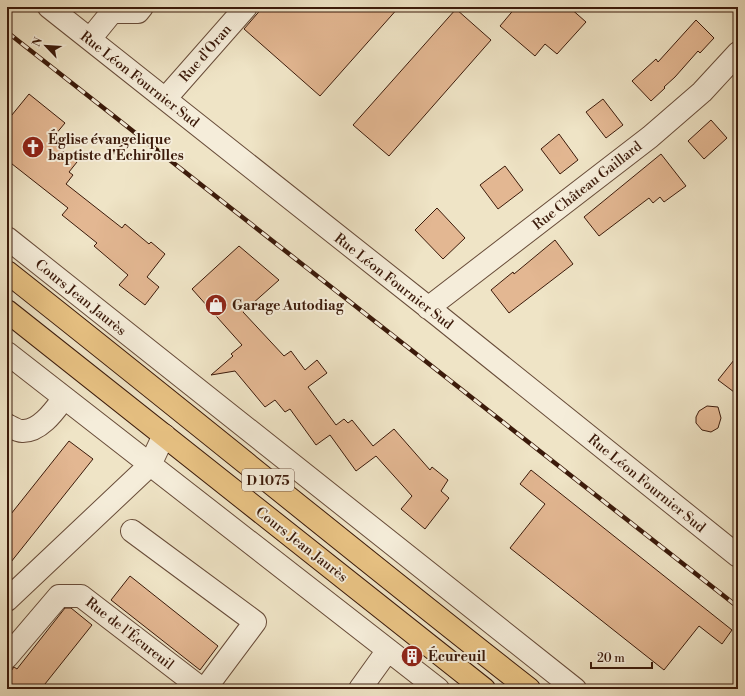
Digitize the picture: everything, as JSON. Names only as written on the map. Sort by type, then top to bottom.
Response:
[{"type":"main road","name":"Cours Jean Jaurès","points":[[7,272],[141,378],[398,586],[529,689]]},
{"type":"main road","name":"Cours Jean Jaurès","points":[[7,311],[484,689]]},
{"type":"street","name":"Rue Léon Fournier Sud","points":[[49,7],[738,556]]},
{"type":"street","points":[[90,40],[112,12],[138,12],[142,7]]},
{"type":"street","name":"Rue d'Oran","points":[[165,99],[246,7]]},
{"type":"street","name":"Rue Château Gaillard","points":[[428,308],[650,137],[702,92],[738,53]]},
{"type":"street","name":"Cours Jean Jaurès","points":[[7,238],[575,689]]},
{"type":"street","points":[[7,353],[438,689]]},
{"type":"street","points":[[141,378],[174,371]]},
{"type":"street","points":[[7,425],[22,431],[35,428],[49,418],[64,398]]},
{"type":"street","points":[[7,600],[150,465],[164,435]]},
{"type":"street","name":"Rue de l'Écureuil","points":[[7,657],[59,596],[81,596],[204,689],[255,622],[132,531]]},
{"type":"street","points":[[360,689],[388,650]]},
{"type":"building","points":[[263,7],[399,7],[320,96],[244,29]]},
{"type":"building","points":[[516,7],[569,7],[586,22],[557,54],[545,44],[535,56],[500,26]]},
{"type":"building","points":[[456,9],[491,40],[389,156],[353,125]]},
{"type":"building","points":[[696,20],[714,38],[700,53],[698,51],[664,87],[665,88],[651,101],[632,81],[656,59],[658,62]]},
{"type":"building","points":[[29,94],[65,123],[50,141],[77,162],[69,172],[73,175],[66,184],[122,228],[125,224],[149,244],[151,242],[165,254],[147,277],[159,287],[145,305],[119,285],[128,275],[94,246],[97,243],[62,215],[68,208],[7,160],[7,121]]},
{"type":"building","points":[[603,99],[623,125],[606,138],[586,112]]},
{"type":"building","points":[[711,120],[727,138],[704,159],[688,141]]},
{"type":"building","points":[[559,134],[578,160],[560,174],[541,149]]},
{"type":"building","points":[[661,154],[686,186],[664,202],[660,197],[653,203],[649,198],[599,236],[584,217]]},
{"type":"building","points":[[505,166],[523,190],[498,209],[480,185]]},
{"type":"building","points":[[437,208],[465,238],[443,259],[415,230]]},
{"type":"building","points":[[555,240],[573,264],[509,313],[491,290],[513,272],[514,274]]},
{"type":"building","points":[[239,246],[279,280],[243,312],[284,356],[291,351],[305,370],[317,360],[327,373],[308,387],[336,425],[344,419],[348,423],[352,420],[373,446],[394,429],[430,470],[432,467],[448,480],[441,491],[449,498],[425,529],[401,509],[412,496],[376,456],[356,471],[330,435],[316,445],[290,409],[285,412],[275,400],[265,407],[235,371],[211,375],[233,356],[231,354],[242,345],[192,289]]},
{"type":"building","points":[[738,355],[738,395],[718,380]]},
{"type":"building","points":[[707,406],[718,407],[721,418],[718,428],[711,432],[702,430],[696,423],[696,417],[699,411]]},
{"type":"building","points":[[69,441],[93,459],[7,567],[7,519]]},
{"type":"building","points":[[531,470],[732,630],[722,644],[699,626],[664,670],[510,548],[545,504],[520,484]]},
{"type":"building","points":[[130,576],[218,646],[200,670],[111,600]]},
{"type":"building","points":[[65,608],[71,608],[92,625],[41,689],[7,689],[7,676],[14,667],[17,669]]},
{"type":"railway","points":[[7,32],[738,607]]},
{"type":"place","name":"Église évangelique baptiste d'Échirolles","points":[[33,147]]},
{"type":"place","name":"Garage Autodiag","points":[[216,305]]},
{"type":"place","name":"Écureuil","points":[[412,656]]}]
